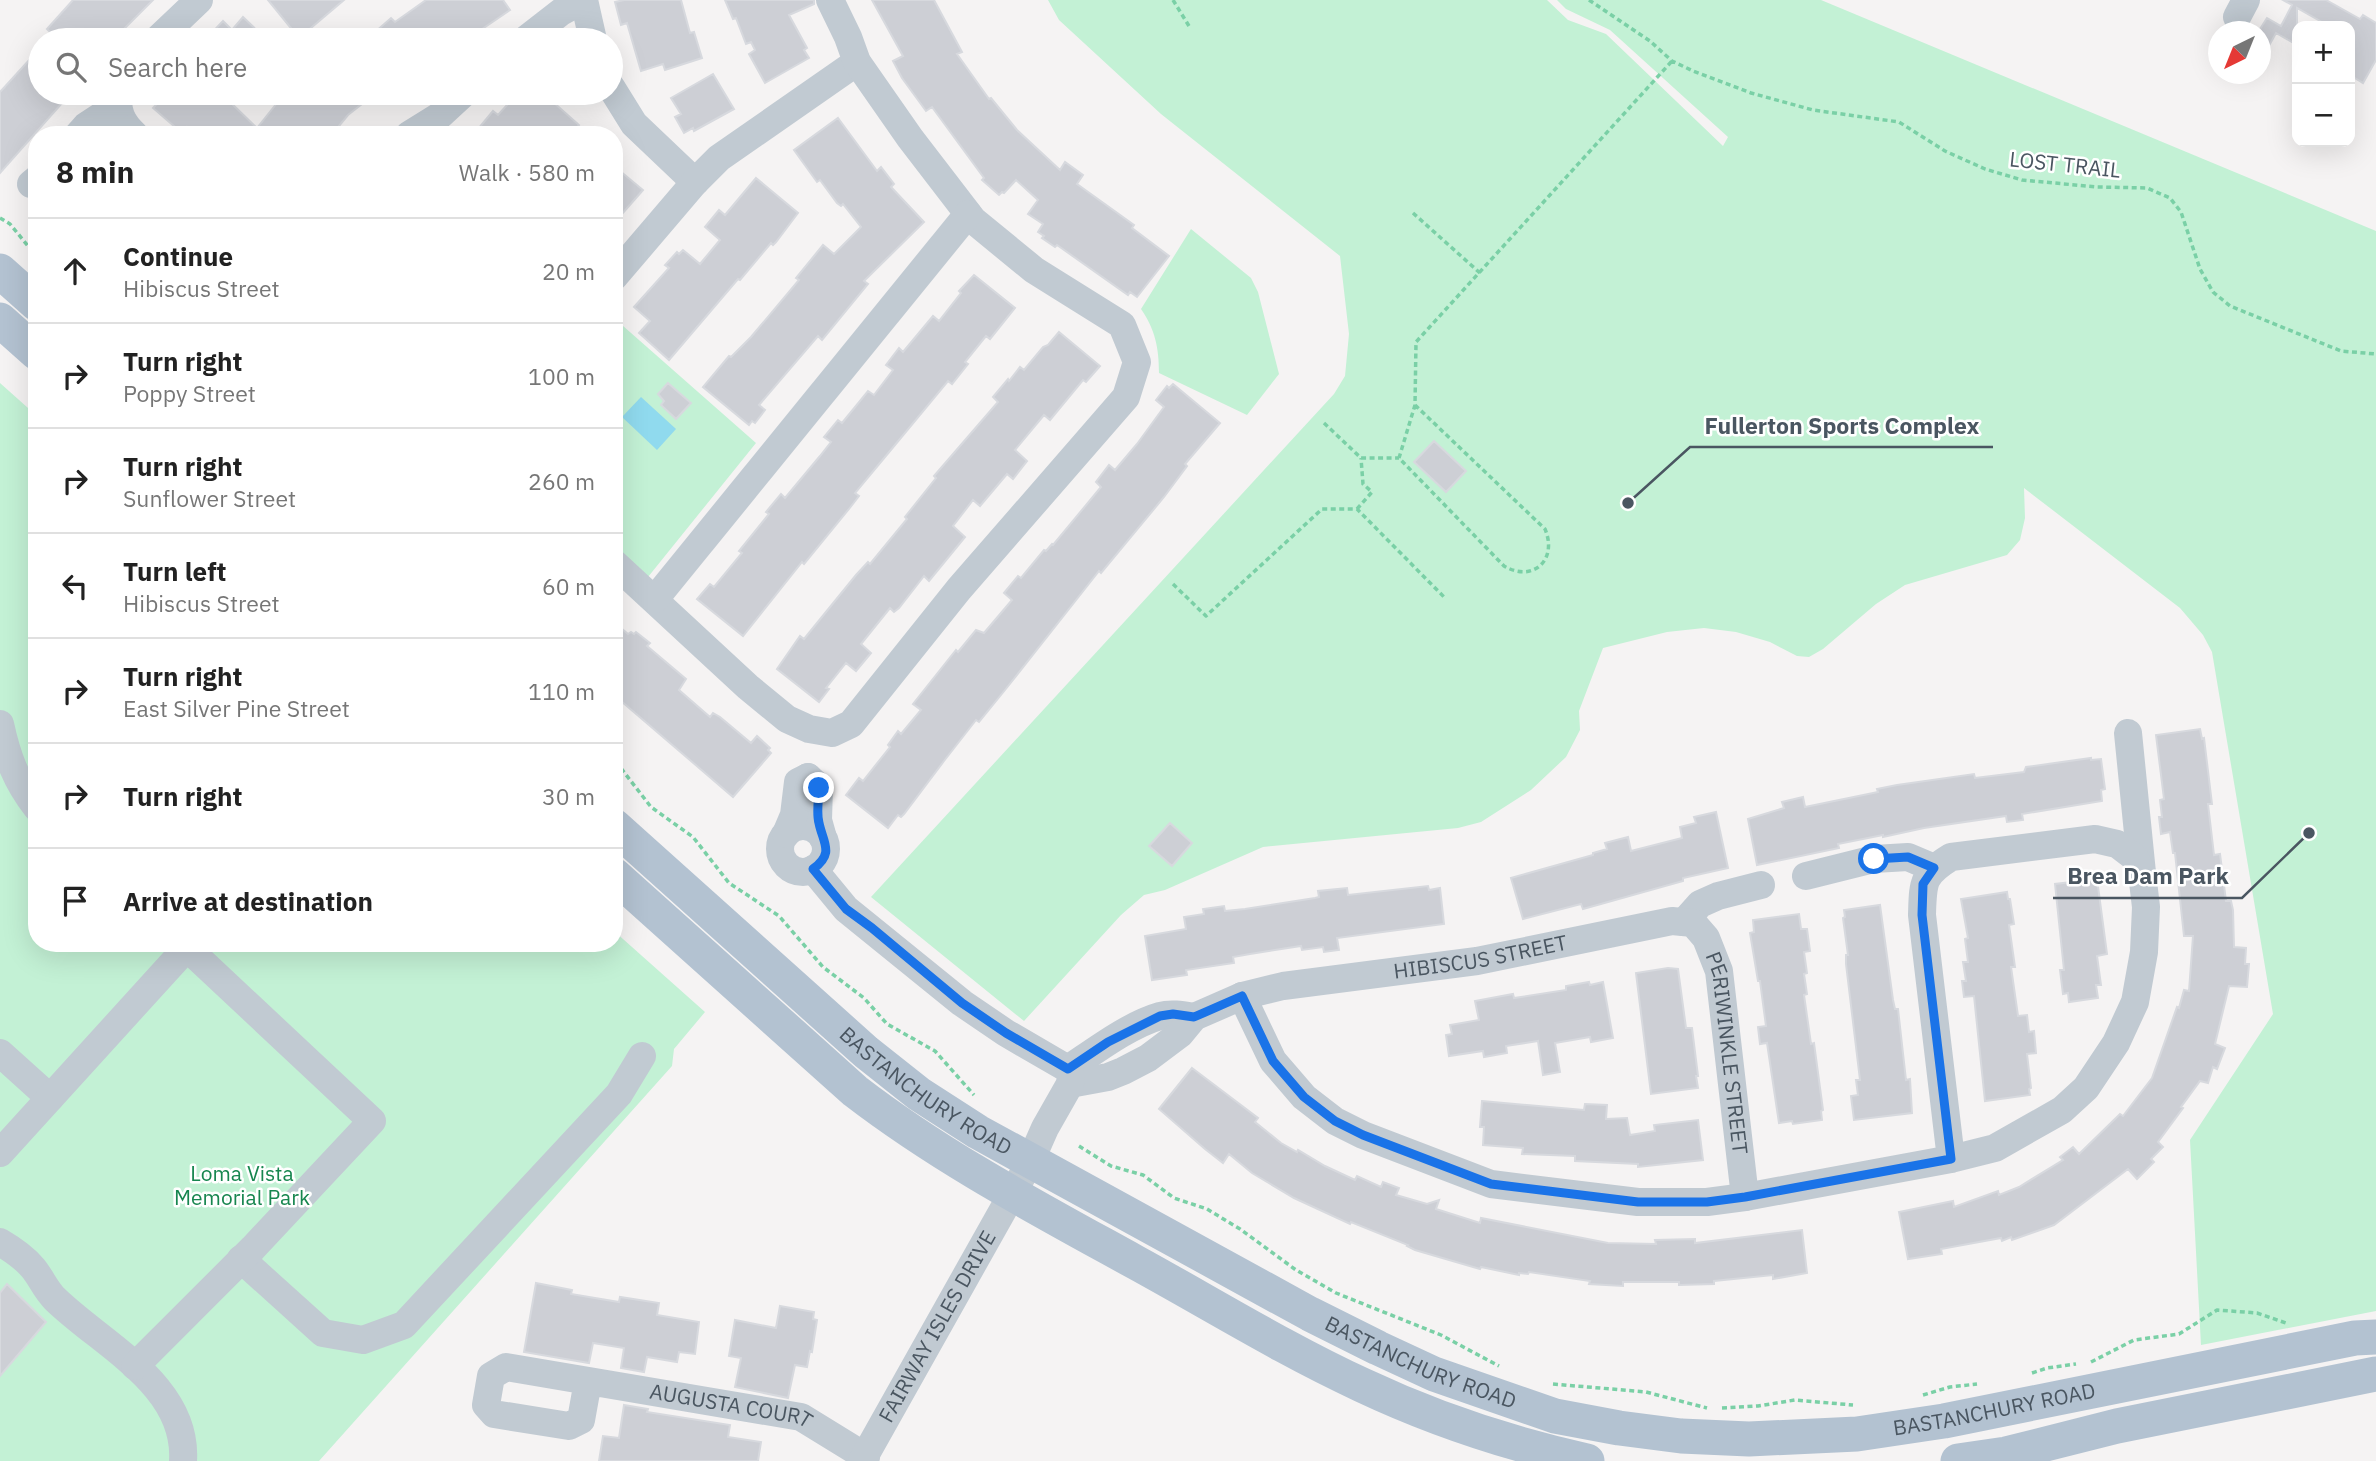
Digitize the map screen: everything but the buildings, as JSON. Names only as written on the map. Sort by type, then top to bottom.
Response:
[{"type":"main road","points":[[0,271],[28,296]]},
{"type":"main road","points":[[0,320],[28,345]]},
{"type":"main road","name":"BASTANCHURY ROAD","points":[[623,833],[866,1052],[919,1094],[978,1132],[1310,1314],[1423,1369],[1555,1416],[1681,1436],[1749,1439],[1857,1434],[1944,1421],[2323,1344],[2376,1337]]},
{"type":"main road","name":"BASTANCHURY ROAD","points":[[623,883],[855,1091],[940,1150],[1013,1194],[1361,1385],[1482,1433],[1587,1461]]},
{"type":"main road","name":"BASTANCHURY ROAD","points":[[1958,1461],[2007,1458],[2117,1426],[2376,1374]]},
{"type":"street","points":[[170,28],[199,0]]},
{"type":"street","points":[[540,28],[561,12],[584,0],[590,28]]},
{"type":"street","points":[[623,571],[748,687],[787,719],[817,731],[832,733],[851,724],[959,589],[1126,397],[1137,362],[1122,326],[1034,270],[972,220],[857,62],[830,0]]},
{"type":"street","points":[[623,266],[719,158],[857,62]]},
{"type":"street","points":[[86,126],[111,105]]},
{"type":"street","points":[[117,105],[126,126]]},
{"type":"street","points":[[424,126],[451,105]]},
{"type":"street","points":[[622,105],[634,124],[695,182]]},
{"type":"street","points":[[655,599],[968,214]]},
{"type":"street","points":[[0,724],[5,747],[20,786],[28,796]]},
{"type":"street","points":[[786,834],[803,826],[818,831],[826,844],[824,858],[813,869],[797,871],[788,865],[780,850],[786,834],[794,815],[798,782],[808,776],[817,731]]},
{"type":"street","points":[[1242,996],[1273,1061],[1304,1097],[1335,1121],[1363,1135],[1491,1184],[1638,1202],[1707,1202],[1951,1159],[1995,1148],[2062,1110],[2086,1088],[2116,1043],[2135,1002],[2144,952],[2146,907],[2138,865],[2128,733]]},
{"type":"street","points":[[808,776],[819,788],[818,821],[823,838]]},
{"type":"street","points":[[1951,1159],[1922,915],[1923,884],[1934,868],[1951,857],[2095,839],[2116,844],[2138,865]]},
{"type":"street","points":[[1806,876],[1874,859],[1908,857],[1934,868]]},
{"type":"street","points":[[813,869],[846,909],[962,1003],[1069,1076]]},
{"type":"street","points":[[1684,922],[1700,904],[1761,886]]},
{"type":"street","name":"HIBISCUS STREET","points":[[1069,1076],[1108,1077],[1148,1058],[1180,1034],[1194,1017],[1242,996],[1283,986],[1477,961],[1672,920],[1684,922]]},
{"type":"street","name":"PERIWINKLE STREET","points":[[1684,922],[1693,923],[1706,938],[1719,971],[1745,1197]]},
{"type":"street","points":[[0,1153],[181,952]]},
{"type":"street","points":[[135,1366],[372,1121],[194,952]]},
{"type":"street","name":"HIBISCUS STREET","points":[[1069,1076],[1108,1042],[1160,1016],[1173,1014],[1194,1017]]},
{"type":"street","points":[[1133,1029],[1144,1036],[1148,1043],[1148,1058]]},
{"type":"street","points":[[0,1053],[50,1098]]},
{"type":"street","points":[[241,1259],[323,1334],[363,1340],[404,1325],[619,1094],[642,1056]]},
{"type":"street","name":"FAIRWAY ISLES DRIVE","points":[[864,1459],[1013,1194],[1069,1076]]},
{"type":"street","points":[[0,1242],[20,1254],[35,1270],[42,1285],[135,1366],[171,1405],[180,1426],[183,1461]]},
{"type":"street","name":"AUGUSTA COURT","points":[[588,1381],[801,1417],[864,1459]]},
{"type":"path","points":[[1173,0],[1189,26]]},
{"type":"path","name":"LOST TRAIL","points":[[1589,0],[1650,41],[1672,61],[1751,93],[1813,110],[1899,122],[1945,151],[1985,169],[2022,180],[2097,187],[2147,188],[2170,198],[2181,212],[2200,269],[2213,292],[2230,306],[2341,351],[2376,354]]},
{"type":"path","points":[[1399,458],[1415,405],[1416,342],[1672,61]]},
{"type":"path","points":[[1413,213],[1480,273]]},
{"type":"path","points":[[0,218],[10,224],[28,246]]},
{"type":"path","points":[[1361,458],[1399,458],[1504,566],[1526,573],[1542,564],[1547,556],[1549,542],[1541,524],[1415,405]]},
{"type":"path","points":[[1324,423],[1361,458],[1363,484],[1372,492],[1357,509]]},
{"type":"path","points":[[1174,584],[1206,616],[1322,509],[1357,509],[1445,598]]},
{"type":"path","points":[[623,771],[651,807],[692,836],[729,883],[779,916],[823,967],[864,998],[887,1024],[935,1051],[979,1101]]},
{"type":"path","points":[[1079,1146],[1111,1166],[1143,1175],[1174,1198],[1208,1209],[1296,1270],[1336,1293],[1441,1335],[1502,1367]]},
{"type":"path","points":[[2090,1362],[2134,1340],[2179,1334],[2217,1310],[2257,1313],[2287,1324],[2306,1326],[2323,1344]]},
{"type":"path","points":[[2024,1377],[2047,1368],[2079,1364]]},
{"type":"path","points":[[1912,1398],[1950,1387],[1988,1383]]},
{"type":"path","points":[[1551,1384],[1646,1392],[1710,1409],[1795,1400],[1859,1405]]},
{"type":"green space","points":[[1048,0],[1547,0],[1568,20],[1606,34],[1723,146],[1728,137],[1610,30],[1566,9],[1557,0],[1821,0],[2376,231],[2376,1311],[2201,1345],[2190,1140],[2273,1014],[2212,652],[2203,635],[2180,608],[2024,488],[2025,518],[2020,540],[2007,555],[1905,585],[1876,604],[1823,649],[1809,657],[1797,656],[1770,642],[1736,632],[1704,628],[1667,632],[1603,648],[1579,711],[1580,730],[1566,757],[1531,790],[1481,822],[1458,828],[1263,847],[1165,890],[1144,895],[1121,915],[1024,1021],[871,897],[1334,394],[1345,376],[1349,334],[1340,256],[1161,114],[1059,20]]},
{"type":"green space","points":[[1191,229],[1251,278],[1258,292],[1279,374],[1247,415],[1159,373],[1155,339],[1141,309]]},
{"type":"green space","points":[[623,326],[756,443],[648,577],[623,556]]},
{"type":"green space","name":"Loma Vista Memorial Park","points":[[0,383],[28,408],[28,952],[623,952],[623,939],[705,1012],[674,1049],[672,1066],[319,1461],[0,1461]]},
{"type":"water","points":[[641,397],[676,429],[657,450],[623,416]]},
{"type":"place","name":"Fullerton Sports Complex","points":[[1628,503]]},
{"type":"place","name":"Brea Dam Park","points":[[2309,833]]},
{"type":"route","points":[[819,788],[818,821],[826,852],[820,864],[813,869],[846,909],[962,1003],[1006,1033],[1068,1069],[1108,1042],[1160,1016],[1173,1014],[1194,1017],[1242,996],[1273,1061],[1304,1097],[1335,1121],[1363,1135],[1491,1184],[1638,1202],[1707,1202],[1745,1197],[1951,1159],[1922,915],[1923,884],[1934,868],[1908,857],[1874,859]]}]
